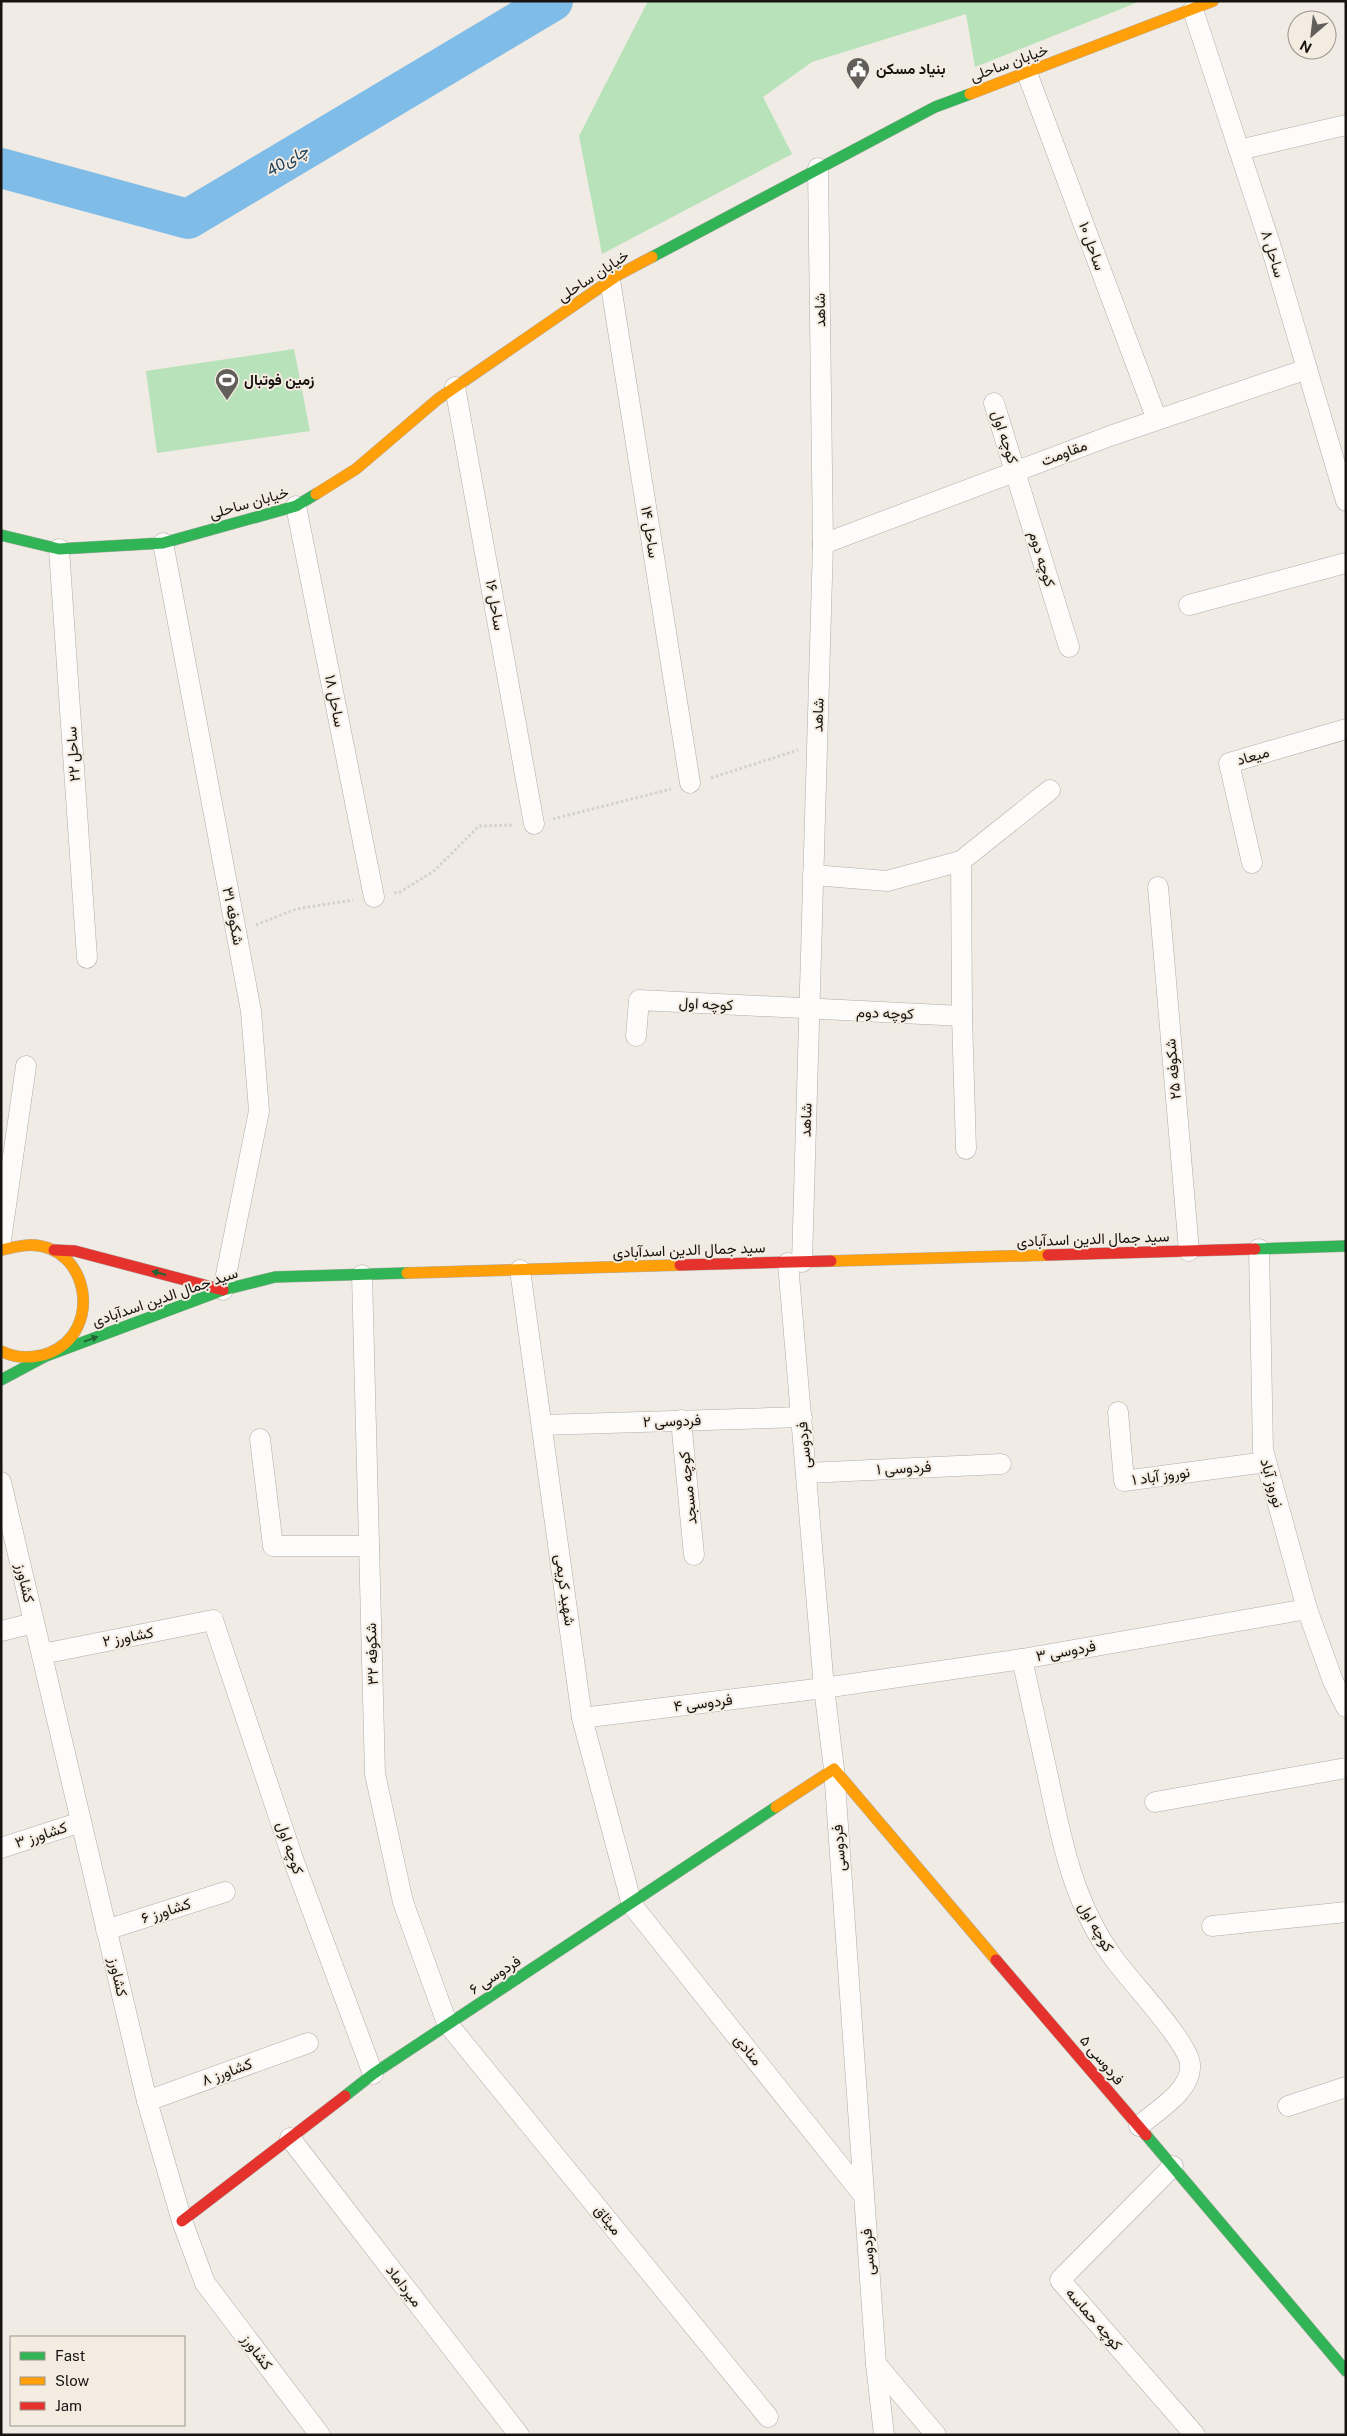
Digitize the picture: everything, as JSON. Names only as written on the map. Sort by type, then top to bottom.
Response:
[{"type":"street","name":"خیابان ساحلی","points":[[1,535],[60,550],[163,542],[296,506],[356,469],[438,398],[610,280],[935,106],[1027,73],[1213,1]]},
{"type":"street","name":"ساحل ۸","points":[[1193,10],[1271,247],[1346,501]]},
{"type":"street","name":"ساحل ۱۰","points":[[1027,73],[1156,420]]},
{"type":"street","points":[[1239,150],[1346,125]]},
{"type":"street","name":"شاهد","points":[[795,1262],[809,1010],[822,544],[818,168]]},
{"type":"street","name":"ساحل ۱۴","points":[[610,280],[690,783]]},
{"type":"street","name":"مقاومت","points":[[822,544],[1156,420],[1307,369]]},
{"type":"street","name":"ساحل ۱۶","points":[[455,387],[534,824]]},
{"type":"street","name":"کوچه اول","points":[[994,403],[1016,471]]},
{"type":"street","name":"کوچه دوم","points":[[1016,471],[1069,647]]},
{"type":"street","name":"ساحل ۱۸","points":[[296,506],[374,897]]},
{"type":"street","name":"شکوفه ۳۱","points":[[163,542],[252,1020],[259,1111],[223,1290]]},
{"type":"street","name":"ساحل ۲۲","points":[[60,550],[87,958]]},
{"type":"street","points":[[1189,604],[1346,563]]},
{"type":"street","name":"میعاد","points":[[1252,863],[1229,763],[1346,729]]},
{"type":"street","points":[[813,875],[888,881],[961,861],[1050,790]]},
{"type":"street","points":[[961,861],[962,1016],[966,1149]]},
{"type":"street","name":"شکوفه ۲۵","points":[[1158,887],[1188,1251]]},
{"type":"street","name":"کوچه اول","points":[[636,1036],[639,1000],[809,1010]]},
{"type":"street","name":"کوچه دوم","points":[[809,1010],[962,1016]]},
{"type":"street","points":[[1,1240],[26,1066]]},
{"type":"street","points":[[1,1250],[18,1244],[36,1244],[54,1250],[75,1251],[223,1290]]},
{"type":"street","name":"سید جمال الدین اسدآبادی","points":[[46,1356],[223,1290],[275,1277],[1346,1246]]},
{"type":"street","name":"نوروز آباد","points":[[1259,1249],[1263,1450],[1308,1609],[1333,1681],[1346,1707]]},
{"type":"street","points":[[1,1380],[62,1347],[76,1333],[83,1316],[85,1297],[80,1278],[70,1262],[54,1250]]},
{"type":"street","name":"فردوسی","points":[[795,1262],[806,1473],[824,1688],[834,1769],[876,2364],[884,2435]]},
{"type":"street","name":"شهید کریمی","points":[[520,1270],[582,1718],[632,1904]]},
{"type":"street","name":"شکوفه ۳۲","points":[[362,1275],[375,1774],[403,1902],[447,2023]]},
{"type":"street","points":[[1,1351],[8,1355],[27,1358],[46,1356]]},
{"type":"street","name":"نوروز آباد ۱","points":[[1118,1412],[1124,1481],[1266,1462]]},
{"type":"street","name":"فردوسی ۲","points":[[542,1425],[802,1417]]},
{"type":"street","name":"کوچه مسجد","points":[[681,1420],[694,1555]]},
{"type":"street","points":[[260,1439],[273,1546],[369,1546]]},
{"type":"street","name":"فردوسی ۱","points":[[806,1473],[1001,1464]]},
{"type":"street","name":"کشاورز","points":[[1,1482],[147,2101],[182,2221],[205,2283],[320,2435]]},
{"type":"street","name":"فردوسی ۳","points":[[824,1688],[1022,1658],[1308,1609]]},
{"type":"street","name":"کوچه اول","points":[[213,1620],[293,1859],[373,2074]]},
{"type":"street","name":"کشاورز ۲","points":[[42,1654],[213,1620]]},
{"type":"street","points":[[1,1631],[34,1622]]},
{"type":"street","name":"کوچه اول","points":[[1022,1658],[1060,1836],[1081,1903],[1114,1959],[1177,2036],[1190,2063],[1188,2078],[1180,2090],[1139,2126]]},
{"type":"street","name":"فردوسی ۴","points":[[582,1718],[824,1688]]},
{"type":"street","points":[[1155,1802],[1346,1768]]},
{"type":"street","name":"فردوسی ۶","points":[[182,2221],[373,2074],[447,2023],[632,1904],[834,1769]]},
{"type":"street","name":"فردوسی ۵","points":[[834,1769],[1346,2371]]},
{"type":"street","name":"کشاورز ۳","points":[[1,1848],[81,1822]]},
{"type":"street","name":"کشاورز ۶","points":[[106,1930],[225,1892]]},
{"type":"street","name":"منادی","points":[[632,1904],[864,2196]]},
{"type":"street","points":[[1212,1926],[1346,1912]]},
{"type":"street","name":"میثاق","points":[[447,2023],[768,2417]]},
{"type":"street","name":"کشاورز ۸","points":[[147,2101],[308,2043]]},
{"type":"street","points":[[1288,2106],[1346,2087]]},
{"type":"street","name":"میرداماد","points":[[290,2138],[519,2435]]},
{"type":"street","name":"کوچه حماسه","points":[[1173,2166],[1060,2280],[1195,2435]]},
{"type":"street","points":[[876,2364],[936,2435]]},
{"type":"green space","points":[[648,1],[1141,1],[975,67],[966,14],[812,62],[763,97],[792,154],[602,254],[579,136]]},
{"type":"green space","name":"زمین فوتبال","points":[[294,349],[310,431],[157,453],[146,371]]},
{"type":"waterway","name":"40چای","points":[[1,168],[188,219],[553,1]]},
{"type":"traffic: fast","points":[[652,257],[935,107],[970,94]]},
{"type":"traffic: fast","points":[[1,535],[59,549],[163,543],[296,506],[316,494]]},
{"type":"traffic: fast","points":[[1255,1249],[1346,1246]]},
{"type":"traffic: fast","points":[[1,1380],[46,1356],[223,1290],[275,1277],[407,1273]]},
{"type":"traffic: fast","points":[[345,2096],[373,2074],[776,1807]]},
{"type":"traffic: fast","points":[[1146,2135],[1346,2371]]},
{"type":"traffic: slow","points":[[970,94],[1213,1]]},
{"type":"traffic: slow","points":[[316,494],[356,469],[438,399],[618,275],[652,257]]},
{"type":"traffic: slow","points":[[1,1250],[31,1245],[51,1249],[66,1259],[77,1274],[82,1291],[83,1310],[77,1327],[66,1342],[49,1353],[25,1357],[13,1356],[1,1351]]},
{"type":"traffic: slow","points":[[831,1261],[1048,1255]]},
{"type":"traffic: slow","points":[[407,1273],[680,1265]]},
{"type":"traffic: slow","points":[[776,1807],[834,1769],[996,1960]]},
{"type":"traffic: jam","points":[[1048,1255],[1255,1249]]},
{"type":"traffic: jam","points":[[54,1250],[75,1251],[223,1290]]},
{"type":"traffic: jam","points":[[680,1265],[831,1261]]},
{"type":"traffic: jam","points":[[996,1960],[1146,2135]]},
{"type":"traffic: jam","points":[[182,2221],[345,2096]]},
{"type":"place","name":"بنیاد مسکن","points":[[858,90]]},
{"type":"place","name":"زمین فوتبال","points":[[227,401]]}]
